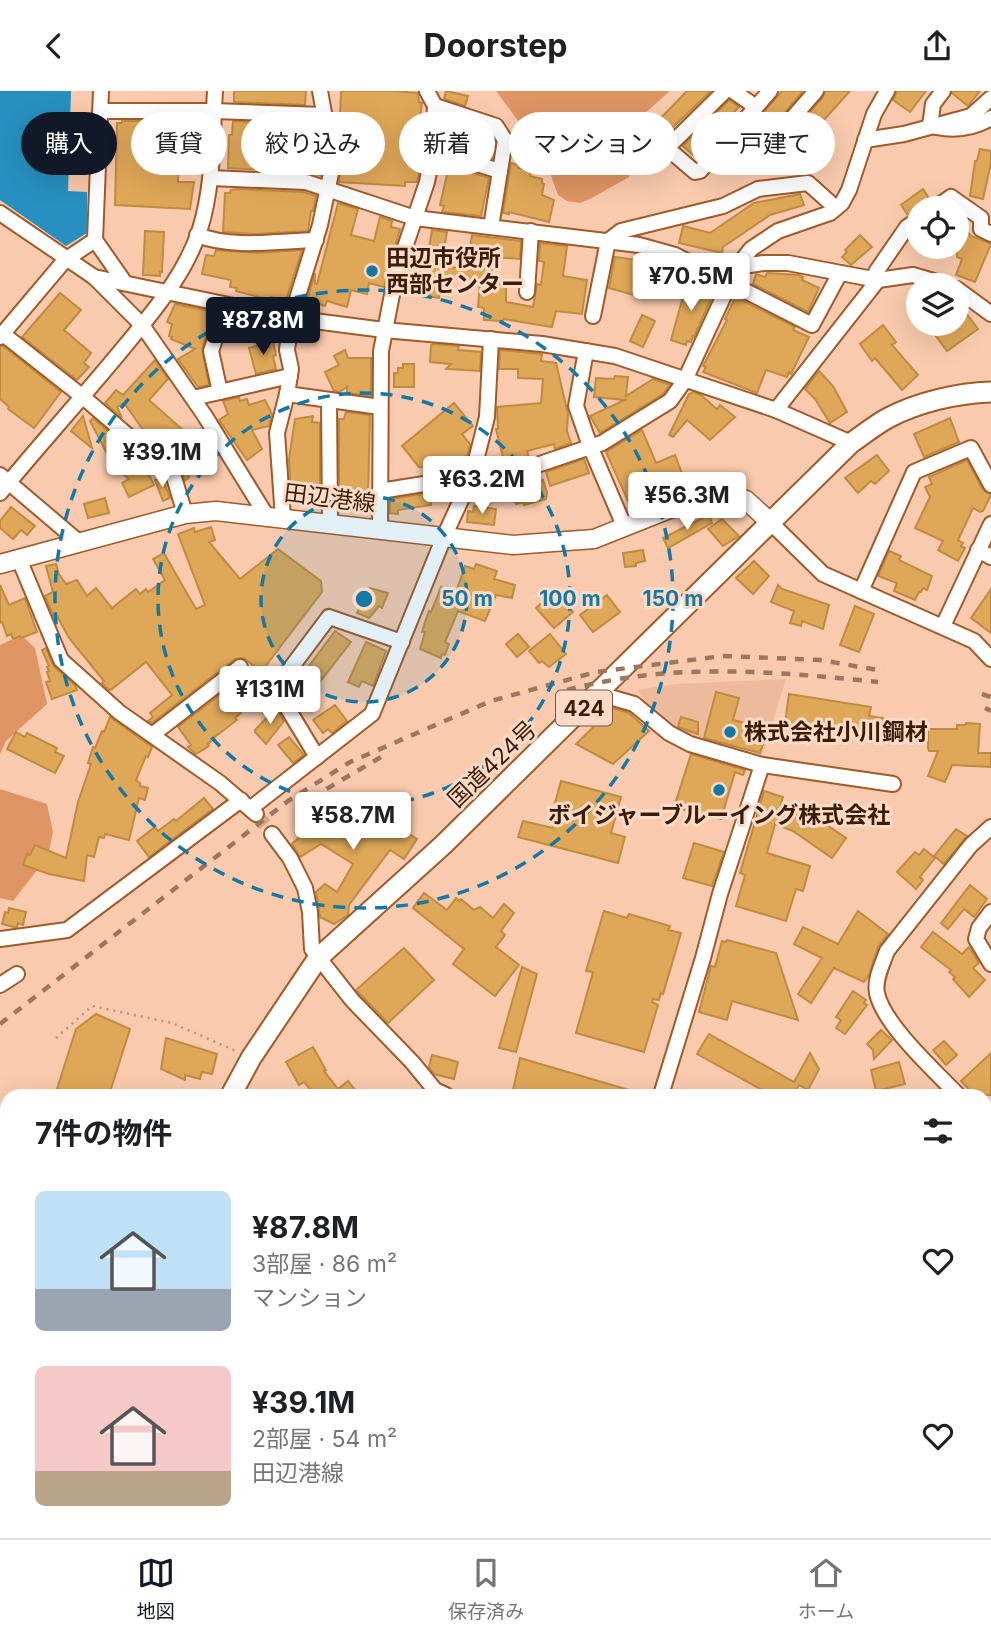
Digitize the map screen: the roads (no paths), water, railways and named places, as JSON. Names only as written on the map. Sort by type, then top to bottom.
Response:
[{"type":"highway","name":"国道424号","points":[[234,1089],[251,1058],[318,958],[443,845],[851,443],[890,417],[922,405],[971,393],[991,392]]},
{"type":"main road","name":"田辺港線","points":[[0,563],[185,514],[216,510],[513,545],[594,539],[667,510],[720,494],[746,500],[769,521]]},
{"type":"street","points":[[101,91],[95,240],[125,283]]},
{"type":"street","points":[[80,543],[3,483],[83,397],[167,292],[197,235],[211,178],[215,91]]},
{"type":"street","points":[[320,91],[323,112]]},
{"type":"street","points":[[427,91],[435,106],[435,112]]},
{"type":"street","points":[[724,91],[667,148],[695,172],[700,171],[769,91]]},
{"type":"street","points":[[733,91],[756,107]]},
{"type":"street","points":[[798,112],[816,91]]},
{"type":"street","points":[[380,491],[531,467],[602,443],[670,401],[685,380],[737,267],[751,249],[778,232],[830,213],[842,204],[874,114],[887,91]]},
{"type":"street","points":[[930,126],[933,104],[943,91]]},
{"type":"street","points":[[865,140],[904,134],[971,116],[991,98]]},
{"type":"street","points":[[435,106],[496,126],[505,141],[491,227]]},
{"type":"street","points":[[100,111],[241,112]]},
{"type":"street","points":[[930,126],[956,131],[982,124],[991,118]]},
{"type":"street","points":[[495,170],[500,171]]},
{"type":"street","points":[[275,516],[276,433],[291,369],[287,350],[291,318],[316,240],[329,175]]},
{"type":"street","points":[[380,529],[381,351],[397,274],[428,175]]},
{"type":"street","points":[[211,178],[306,182],[415,218],[639,245],[675,255],[812,325],[841,273]]},
{"type":"street","points":[[593,316],[608,241],[621,231],[723,206],[758,189],[808,183],[836,208]]},
{"type":"street","points":[[969,210],[981,218],[981,229],[991,233]]},
{"type":"street","points":[[0,213],[65,260],[94,277],[142,325],[275,516]]},
{"type":"street","points":[[878,280],[876,272],[906,228]]},
{"type":"street","points":[[527,292],[531,232]]},
{"type":"street","points":[[197,235],[212,241],[244,243],[316,240]]},
{"type":"street","points":[[95,240],[65,260],[1,336],[83,397],[173,474],[185,514]]},
{"type":"street","points":[[737,267],[788,263],[878,280],[906,276]]},
{"type":"street","points":[[94,277],[291,318],[384,330],[491,339],[615,356],[776,410],[851,443]]},
{"type":"street","points":[[776,410],[878,280]]},
{"type":"street","points":[[969,298],[991,314]]},
{"type":"street","points":[[220,392],[211,351],[227,305]]},
{"type":"street","points":[[0,939],[67,930],[249,807],[372,714],[444,537],[472,476],[487,417],[491,339]]},
{"type":"street","points":[[586,351],[576,406],[625,528]]},
{"type":"street","points":[[193,398],[290,376]]},
{"type":"street","points":[[287,394],[380,407]]},
{"type":"street","points":[[329,400],[330,523]]},
{"type":"street","points":[[861,591],[914,472],[971,448],[991,485]]},
{"type":"street","points":[[769,521],[823,574],[975,641],[991,659]]},
{"type":"street","points":[[943,626],[984,553],[991,524]]},
{"type":"street","points":[[19,559],[61,660],[89,688],[249,807]]},
{"type":"street","points":[[317,757],[282,699],[278,685],[329,617],[401,642]]},
{"type":"street","points":[[152,735],[240,667]]},
{"type":"street","points":[[599,694],[634,703],[669,733],[690,744],[762,765],[893,784]]},
{"type":"street","points":[[663,1089],[704,958],[720,894],[762,765]]},
{"type":"street","points":[[952,1089],[888,1019],[876,991],[887,951],[971,845],[991,827]]},
{"type":"street","points":[[272,834],[290,858],[305,888],[310,912],[312,949],[352,1000],[434,1089]]},
{"type":"street","points":[[991,912],[979,928],[976,939],[991,964]]},
{"type":"street","points":[[0,985],[17,974]]},
{"type":"water","points":[[0,91],[71,91],[70,112],[21,112],[21,175],[68,175],[68,191],[87,192],[87,233],[66,246],[0,200]]},
{"type":"tunnel","points":[[256,814],[272,834]]},
{"type":"railway","points":[[0,1024],[288,801],[350,762],[491,701],[596,672],[723,656],[820,660],[884,671]]},
{"type":"railway","points":[[567,690],[645,675],[722,671],[878,682]]},
{"type":"railway","points":[[982,694],[991,697]]},
{"type":"railway","points":[[985,708],[991,711]]},
{"type":"railway","points":[[311,798],[381,757]]},
{"type":"place","name":"田辺市役所 西部センター","points":[[372,271]]},
{"type":"place","name":"株式会社小川鋼材","points":[[730,732]]},
{"type":"place","name":"ボイジャーブルーイング株式会社","points":[[719,790]]}]
